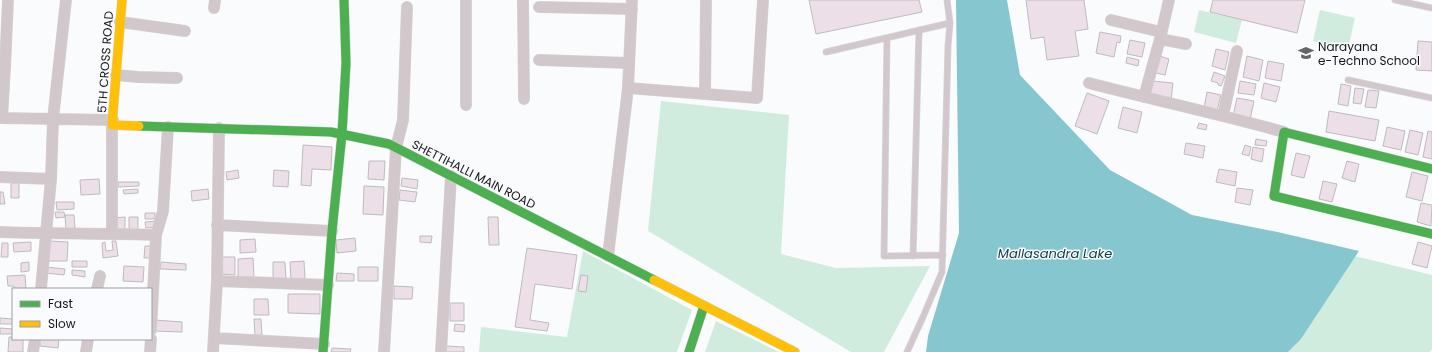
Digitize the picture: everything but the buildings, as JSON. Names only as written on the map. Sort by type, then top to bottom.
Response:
[{"type":"street","points":[[8,0],[4,14],[1,118],[53,119],[113,123],[112,234]]},
{"type":"street","points":[[41,288],[51,178],[53,119],[66,0]]},
{"type":"street","name":"5TH CROSS ROAD","points":[[113,123],[122,0]]},
{"type":"street","points":[[214,338],[323,348],[332,231],[342,134],[346,63],[344,0]]},
{"type":"street","points":[[466,0],[466,105]]},
{"type":"street","points":[[524,0],[524,99]]},
{"type":"street","points":[[705,94],[706,0]]},
{"type":"street","points":[[628,88],[757,98],[762,0]]},
{"type":"street","points":[[1144,97],[1169,0]]},
{"type":"street","points":[[539,7],[632,5],[628,88],[608,256]]},
{"type":"street","points":[[384,352],[396,148],[402,120],[407,7]]},
{"type":"street","points":[[1111,20],[1186,44]]},
{"type":"street","points":[[120,22],[185,31]]},
{"type":"street","points":[[1223,116],[1237,50]]},
{"type":"street","points":[[539,60],[629,63]]},
{"type":"street","points":[[116,75],[177,78]]},
{"type":"street","points":[[1088,83],[1432,169]]},
{"type":"street","name":"SHETTIHALLI MAIN ROAD","points":[[113,123],[168,127],[331,132],[389,144],[795,352]]},
{"type":"street","points":[[152,311],[156,235],[163,211],[168,127]]},
{"type":"street","points":[[213,352],[219,128]]},
{"type":"street","points":[[1284,132],[1274,196],[1432,234]]},
{"type":"street","points":[[441,352],[451,176]]},
{"type":"street","points":[[0,177],[51,178]]},
{"type":"street","points":[[217,225],[332,231]]},
{"type":"street","points":[[0,232],[156,235]]},
{"type":"street","points":[[97,288],[100,276]]},
{"type":"street","points":[[216,281],[328,285]]},
{"type":"street","points":[[689,352],[704,306]]},
{"type":"street","points":[[33,352],[35,340]]},
{"type":"street","points":[[86,352],[88,340]]},
{"type":"street","points":[[150,340],[150,352]]},
{"type":"lane","points":[[907,352],[924,318],[942,272],[948,46],[950,23],[947,0]]},
{"type":"lane","points":[[1396,0],[1432,8]]},
{"type":"lane","points":[[826,52],[950,23]]},
{"type":"lane","points":[[913,256],[919,30]]},
{"type":"lane","points":[[887,38],[884,256],[943,255]]},
{"type":"lane","points":[[1348,80],[1432,98]]},
{"type":"green space","points":[[1199,10],[1242,20],[1236,43],[1194,32]]},
{"type":"green space","points":[[1320,10],[1355,18],[1348,49],[1313,41]]},
{"type":"green space","points":[[661,101],[789,115],[781,254],[836,268],[930,266],[884,352],[851,352],[648,231]]},
{"type":"green space","points":[[583,251],[692,310],[677,352],[479,352],[481,327],[567,337]]},
{"type":"green space","points":[[1355,256],[1432,275],[1432,349],[1430,352],[1288,352],[1301,339]]},
{"type":"green space","points":[[716,321],[779,352],[705,352]]},
{"type":"water","name":"Mallasandra Lake","points":[[956,0],[1007,0],[1020,75],[1110,170],[1192,215],[1282,233],[1359,251],[1301,339],[1288,352],[926,352],[928,336],[959,233]]},
{"type":"traffic: fast","points":[[323,352],[332,231],[342,134],[346,63],[344,0]]},
{"type":"traffic: fast","points":[[139,126],[331,132],[389,144],[654,280]]},
{"type":"traffic: fast","points":[[1432,169],[1284,132],[1274,196],[1432,234]]},
{"type":"traffic: fast","points":[[689,352],[704,306]]},
{"type":"traffic: slow","points":[[122,0],[112,125],[139,126]]},
{"type":"traffic: slow","points":[[654,280],[795,352]]},
{"type":"place","name":"Narayana e-Techno School","points":[[1306,53]]}]
